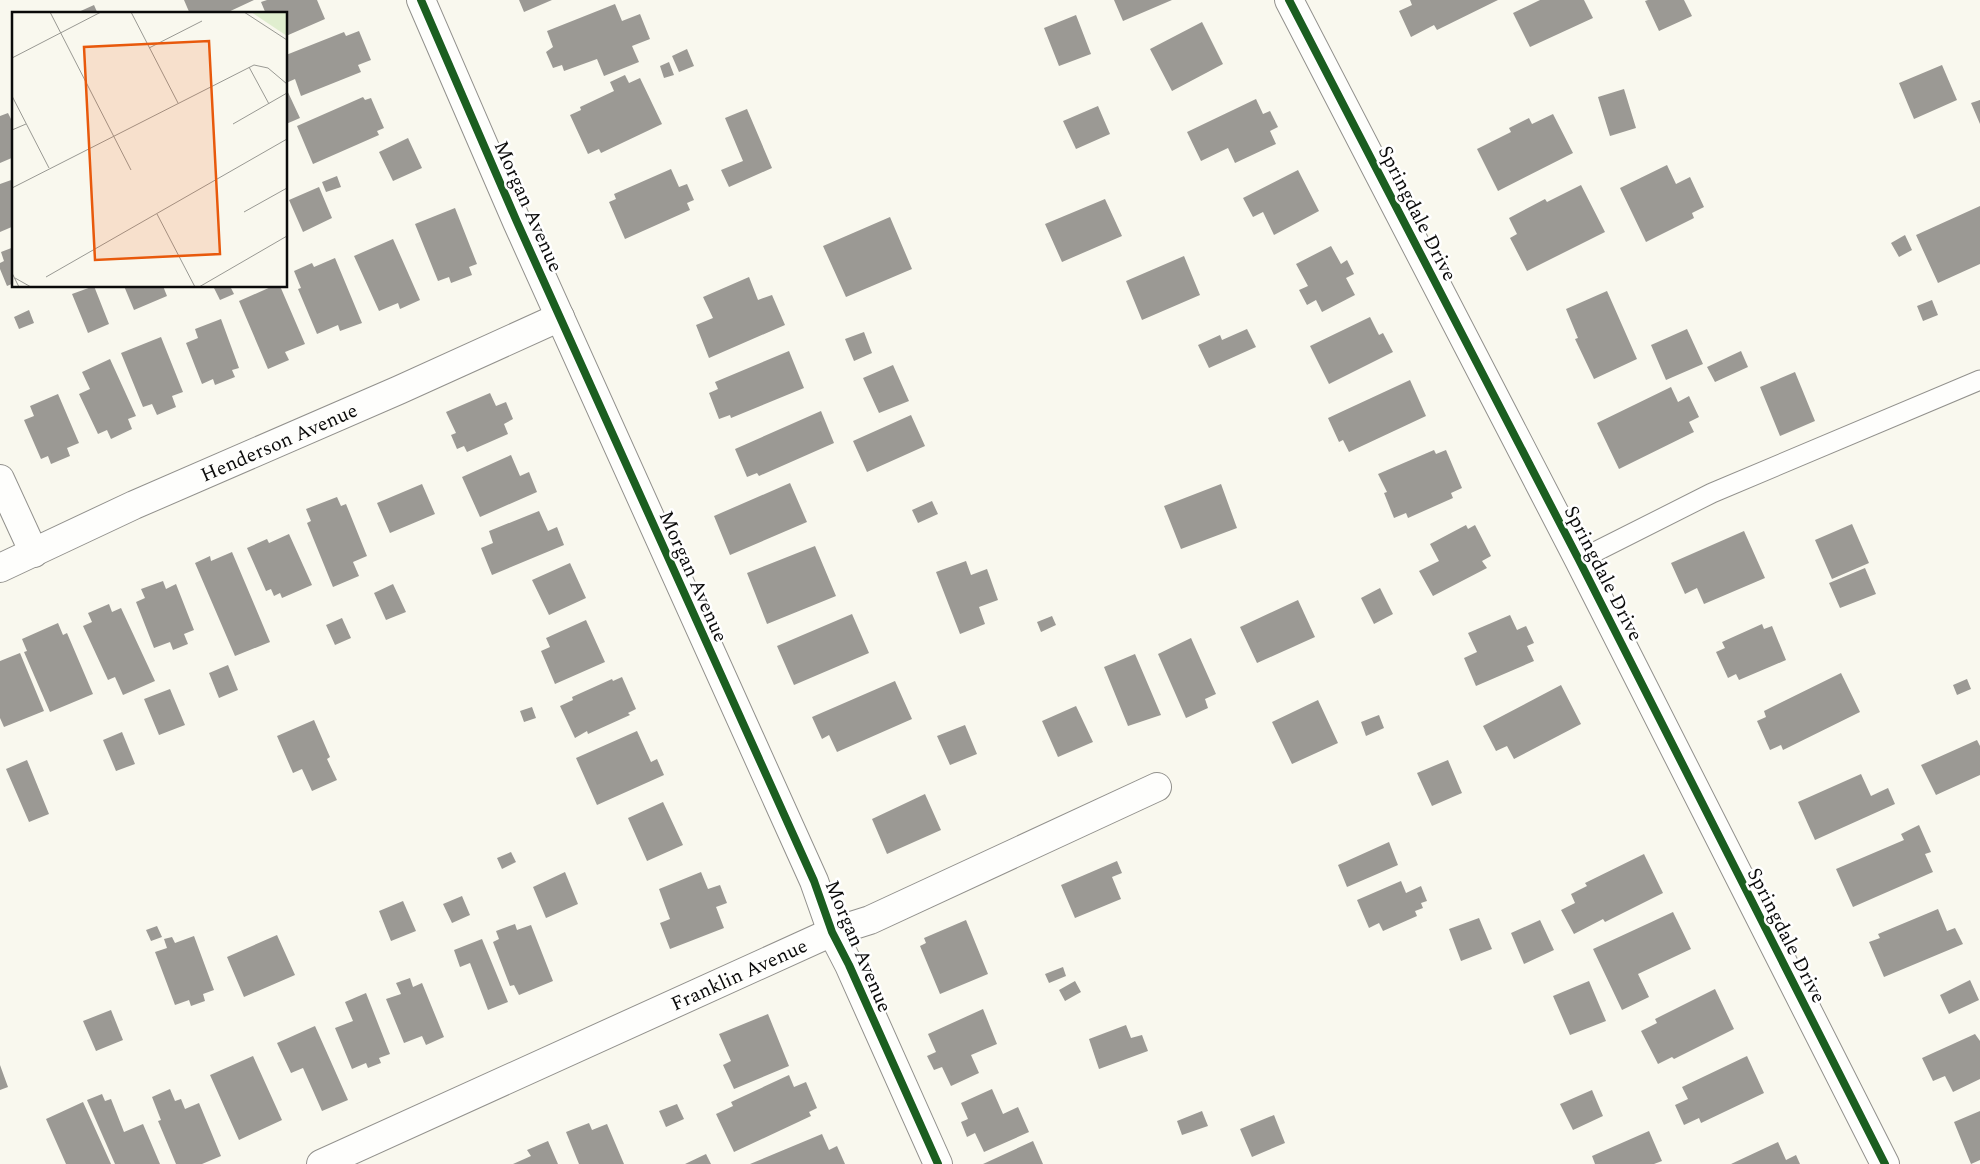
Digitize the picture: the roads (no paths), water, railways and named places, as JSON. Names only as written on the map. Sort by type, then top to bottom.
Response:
[{"type":"street","name":"Morgan Avenue","points":[[421,0],[517,222],[814,881],[832,932],[849,965],[938,1164]]},
{"type":"street","name":"Springdale Drive","points":[[1289,0],[1579,560],[1885,1164]]},
{"type":"street","name":"Henderson Avenue","points":[[0,568],[134,505],[560,317]]},
{"type":"street","points":[[0,479],[34,553]]},
{"type":"street","name":"Franklin Avenue","points":[[321,1164],[832,932],[870,920],[1157,787]]},
{"type":"lane","points":[[1579,560],[1712,493],[1980,380]]}]
